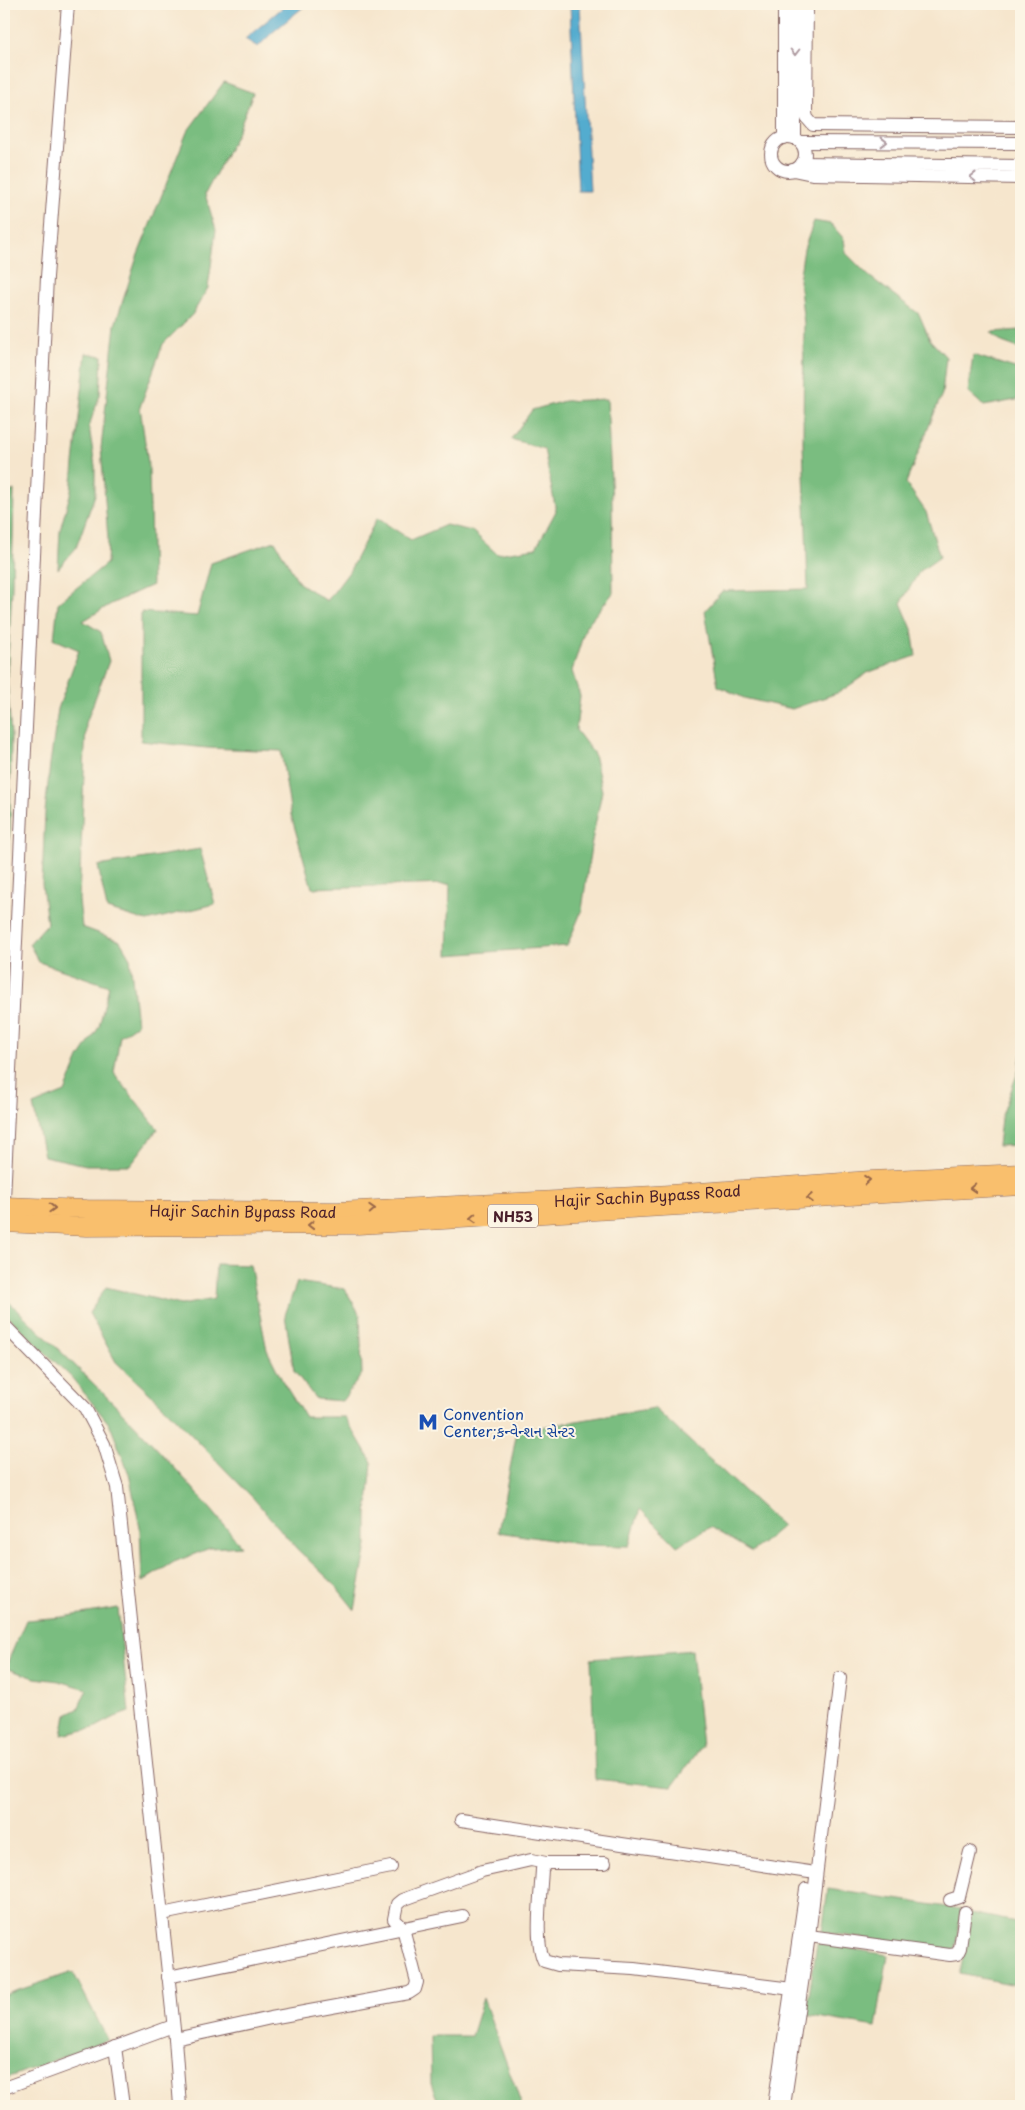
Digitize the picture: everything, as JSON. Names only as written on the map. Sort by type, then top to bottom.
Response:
[{"type":"highway","name":"Hajir Sachin Bypass Road","points":[[4,1206],[87,1209],[338,1211],[1021,1173]]},
{"type":"highway","name":"NH53","points":[[4,1223],[87,1226],[358,1225],[1021,1186]]},
{"type":"street","points":[[4,1199],[48,277],[58,163],[68,4]]},
{"type":"street","points":[[784,4],[793,140],[805,152],[798,166]]},
{"type":"street","points":[[793,140],[795,4]]},
{"type":"street","points":[[807,4],[806,113],[807,118],[813,125],[1021,127]]},
{"type":"street","points":[[1021,143],[793,140],[776,142],[773,146],[772,157],[777,166],[787,170],[798,166],[860,164],[1021,166]]},
{"type":"street","points":[[860,142],[860,164]]},
{"type":"street","points":[[798,166],[812,174],[1021,178]]},
{"type":"street","points":[[4,1325],[85,1408],[104,1444],[116,1487],[162,1914],[180,2106]]},
{"type":"street","points":[[784,2106],[809,1936],[840,1678]]},
{"type":"street","points":[[461,1820],[809,1872]]},
{"type":"street","points":[[774,2106],[813,1845]]},
{"type":"street","points":[[950,1900],[959,1897],[962,1890],[970,1852]]},
{"type":"street","points":[[4,2088],[115,2047],[174,2032],[279,2017],[409,1993],[415,1989],[417,1982],[403,1928],[394,1919],[397,1904],[409,1896],[482,1871],[530,1860],[546,1864],[605,1862]]},
{"type":"street","points":[[546,1864],[542,1869],[539,1923],[544,1961],[550,1964],[634,1969],[792,1989]]},
{"type":"street","points":[[162,1914],[391,1867]]},
{"type":"street","points":[[809,1936],[950,1956],[957,1954],[960,1948],[965,1912]]},
{"type":"street","points":[[168,1977],[462,1916]]},
{"type":"street","points":[[115,2047],[123,2106]]},
{"type":"green space","points":[[224,82],[253,93],[237,134],[205,194],[216,230],[208,288],[192,315],[163,344],[140,407],[149,470],[152,585],[111,604],[83,621],[101,632],[109,661],[86,723],[79,900],[82,927],[120,941],[130,958],[137,1024],[120,1036],[114,1073],[158,1129],[130,1165],[86,1165],[44,1156],[33,1105],[65,1092],[79,1058],[99,1027],[109,986],[39,962],[29,944],[47,924],[42,884],[45,812],[50,764],[58,709],[79,650],[54,639],[58,603],[107,563],[108,539],[101,448],[115,325],[137,257],[187,132]]},
{"type":"green space","points":[[814,221],[831,224],[844,239],[846,253],[869,276],[919,314],[930,340],[946,357],[942,394],[906,483],[926,512],[940,557],[919,572],[901,603],[912,629],[916,656],[869,672],[840,692],[792,709],[744,698],[718,686],[705,611],[722,591],[808,589],[803,443],[804,324],[799,280],[804,249]]},
{"type":"green space","points":[[1021,330],[1021,349],[1002,342],[991,332]]},
{"type":"green space","points":[[86,353],[102,356],[100,395],[89,426],[95,466],[95,495],[76,548],[58,569],[60,530],[71,491]]},
{"type":"green space","points":[[973,355],[1021,370],[1021,399],[984,406],[968,392]]},
{"type":"green space","points":[[607,399],[612,501],[613,593],[586,626],[572,671],[580,696],[576,730],[594,754],[602,791],[591,846],[582,910],[567,946],[448,955],[450,884],[312,888],[291,815],[281,751],[207,748],[141,741],[141,612],[197,616],[211,563],[275,541],[299,583],[327,601],[349,572],[377,518],[411,540],[446,525],[472,531],[497,554],[536,548],[556,511],[544,449],[511,439],[532,410],[564,401]]},
{"type":"green space","points":[[14,490],[12,590],[7,678],[11,735],[10,830],[4,894],[4,495]]},
{"type":"green space","points":[[200,849],[215,904],[147,921],[107,909],[98,866]]},
{"type":"green space","points":[[1021,1055],[1021,1145],[998,1146],[1001,1118],[1019,1069]]},
{"type":"green space","points":[[216,1264],[250,1265],[267,1350],[283,1382],[305,1417],[345,1417],[372,1462],[367,1515],[367,1545],[355,1610],[334,1584],[297,1549],[254,1499],[160,1403],[116,1362],[89,1313],[106,1287],[181,1305],[214,1299]]},
{"type":"green space","points":[[297,1282],[345,1289],[360,1315],[362,1374],[342,1401],[316,1399],[294,1371],[285,1315]]},
{"type":"green space","points":[[8,1301],[129,1419],[187,1481],[241,1546],[210,1548],[174,1562],[142,1582],[140,1528],[129,1474],[110,1425],[72,1378],[4,1313],[4,1305]]},
{"type":"green space","points":[[654,1408],[782,1526],[752,1552],[710,1527],[677,1546],[640,1509],[629,1546],[585,1545],[498,1532],[517,1431]]},
{"type":"green space","points":[[118,1608],[129,1712],[94,1728],[62,1735],[66,1715],[78,1709],[87,1689],[59,1681],[35,1678],[5,1668],[26,1620],[63,1617]]},
{"type":"green space","points":[[692,1650],[702,1746],[672,1787],[595,1779],[591,1659]]},
{"type":"green space","points":[[828,1889],[961,1909],[955,1952],[822,1932]]},
{"type":"green space","points":[[971,1913],[1021,1923],[1021,1986],[960,1974]]},
{"type":"green space","points":[[817,1943],[888,1955],[876,2027],[806,2015]]},
{"type":"green space","points":[[73,1972],[108,2040],[4,2079],[4,1995]]},
{"type":"green space","points":[[483,1998],[522,2106],[440,2106],[431,2084],[430,2036],[471,2036]]},
{"type":"water","points":[[287,4],[307,4],[258,47],[245,39]]},
{"type":"water","points":[[570,4],[580,4],[590,191],[578,191]]},
{"type":"place","name":"Convention Center;કન્વેન્શન સેન્ટર","points":[[428,1422]]}]
